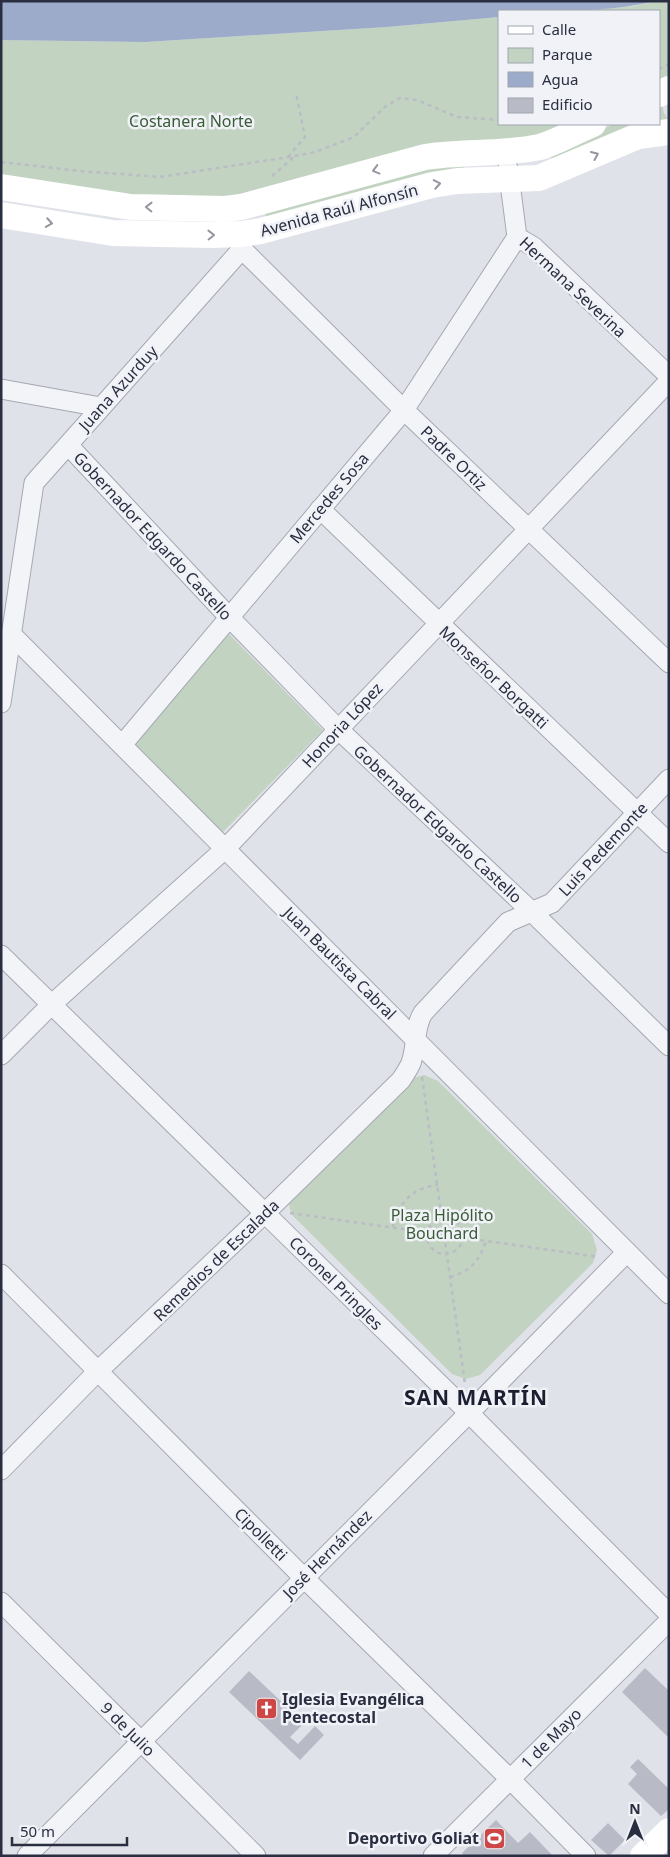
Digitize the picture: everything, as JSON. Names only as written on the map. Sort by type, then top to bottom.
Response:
[{"type":"main road","name":"Avenida Raúl Alfonsín","points":[[1,187],[131,207],[225,209],[240,207],[424,157],[446,153],[506,151],[541,146],[591,125]]},
{"type":"main road","name":"Avenida Raúl Alfonsín","points":[[1,215],[114,233],[211,235],[242,242],[262,231],[432,185],[457,181],[539,178],[638,136],[669,132]]},
{"type":"main road","points":[[643,1856],[669,1830]]},
{"type":"street","name":"Hermana Severina","points":[[506,151],[517,237],[534,247],[669,376]]},
{"type":"street","points":[[240,207],[242,242]]},
{"type":"street","name":"Mercedes Sosa","points":[[122,745],[404,410],[517,237]]},
{"type":"street","name":"Juana Azurduy","points":[[1,703],[8,624],[34,483],[242,242]]},
{"type":"street","name":"Padre Ortiz","points":[[242,242],[404,410],[669,663]]},
{"type":"street","name":"Honoria López","points":[[1,1055],[52,1004],[226,848],[669,381]]},
{"type":"street","points":[[1,389],[101,407]]},
{"type":"street","name":"Gobernador Edgardo Castello","points":[[68,445],[229,617],[338,729],[532,912],[669,1046]]},
{"type":"street","name":"Monseñor Borgatti","points":[[320,509],[669,843]]},
{"type":"street","name":"Juan Bautista Cabral","points":[[8,624],[122,745],[416,1041],[623,1256],[669,1294]]},
{"type":"street","name":"Luis Pedemonte","points":[[416,1041],[418,1021],[423,1013],[508,922],[552,903],[669,779]]},
{"type":"street","name":"Coronel Pringles","points":[[1,954],[267,1212],[669,1614]]},
{"type":"street","name":"Remedios de Escalada","points":[[1,1470],[98,1371],[267,1212],[402,1080],[411,1063],[416,1041]]},
{"type":"street","name":"José Hernández","points":[[27,1856],[623,1256]]},
{"type":"street","name":"Cipolletti","points":[[1,1274],[304,1578],[586,1856]]},
{"type":"street","name":"9 de Julio","points":[[1,1602],[256,1856]]},
{"type":"street","name":"1 de Mayo","points":[[433,1856],[669,1621]]},
{"type":"path","points":[[288,157],[304,138],[296,93]]},
{"type":"path","points":[[1,162],[80,171],[160,177],[288,157],[315,152],[354,137],[386,106],[400,98],[417,100],[457,116],[498,120]]},
{"type":"path","points":[[422,1074],[469,1413]]},
{"type":"path","points":[[393,1228],[395,1217],[402,1203],[414,1192],[428,1186],[438,1185]]},
{"type":"path","points":[[267,1212],[486,1241],[623,1256]]},
{"type":"path","points":[[442,1218],[453,1219],[462,1228],[463,1237],[460,1247],[447,1254],[438,1253],[433,1250],[427,1241],[427,1232],[430,1224],[442,1218]]},
{"type":"path","points":[[450,1278],[460,1275],[473,1266],[482,1254],[486,1241]]},
{"type":"green space","points":[[656,1],[669,1],[669,78],[660,83],[660,10],[586,10],[634,6]]},
{"type":"green space","name":"Costanera Norte","points":[[498,17],[498,125],[569,125],[554,131],[256,193],[198,202],[131,200],[1,178],[1,40],[145,42],[387,27]]},
{"type":"green space","points":[[660,103],[662,104],[664,113],[669,121],[660,124]]},
{"type":"green space","points":[[612,125],[657,125],[553,161],[552,153],[559,148]]},
{"type":"green space","points":[[437,163],[464,166],[463,170],[269,219],[265,215],[267,210]]},
{"type":"green space","points":[[228,633],[323,730],[222,833],[133,745]]},
{"type":"green space","name":"Plaza Hipólito Bouchard","points":[[424,1075],[438,1081],[592,1234],[597,1250],[593,1263],[480,1375],[466,1379],[452,1374],[292,1215],[289,1205],[291,1195],[406,1080]]},
{"type":"water","points":[[1,1],[656,1],[617,8],[498,10],[498,17],[387,27],[145,42],[1,40]]},
{"type":"building","points":[[645,1668],[669,1691],[669,1738],[622,1692]]},
{"type":"building","name":"Iglesia Evangélica Pentecostal","points":[[249,1671],[304,1723],[290,1737],[298,1744],[315,1726],[324,1735],[300,1760],[229,1692]]},
{"type":"building","points":[[638,1759],[669,1789],[669,1809],[661,1816],[628,1784],[637,1774],[630,1767]]},
{"type":"building","name":"Deportivo Goliat","points":[[496,1820],[518,1843],[530,1832],[553,1856],[464,1856],[462,1853]]},
{"type":"building","points":[[608,1823],[625,1840],[609,1856],[591,1840]]},
{"type":"place","name":"Iglesia Evangélica Pentecostal","points":[[266,1708]]},
{"type":"place","name":"Deportivo Goliat","points":[[495,1838]]},
{"type":"district","name":"SAN MARTÍN","points":[[476,1397]]}]
